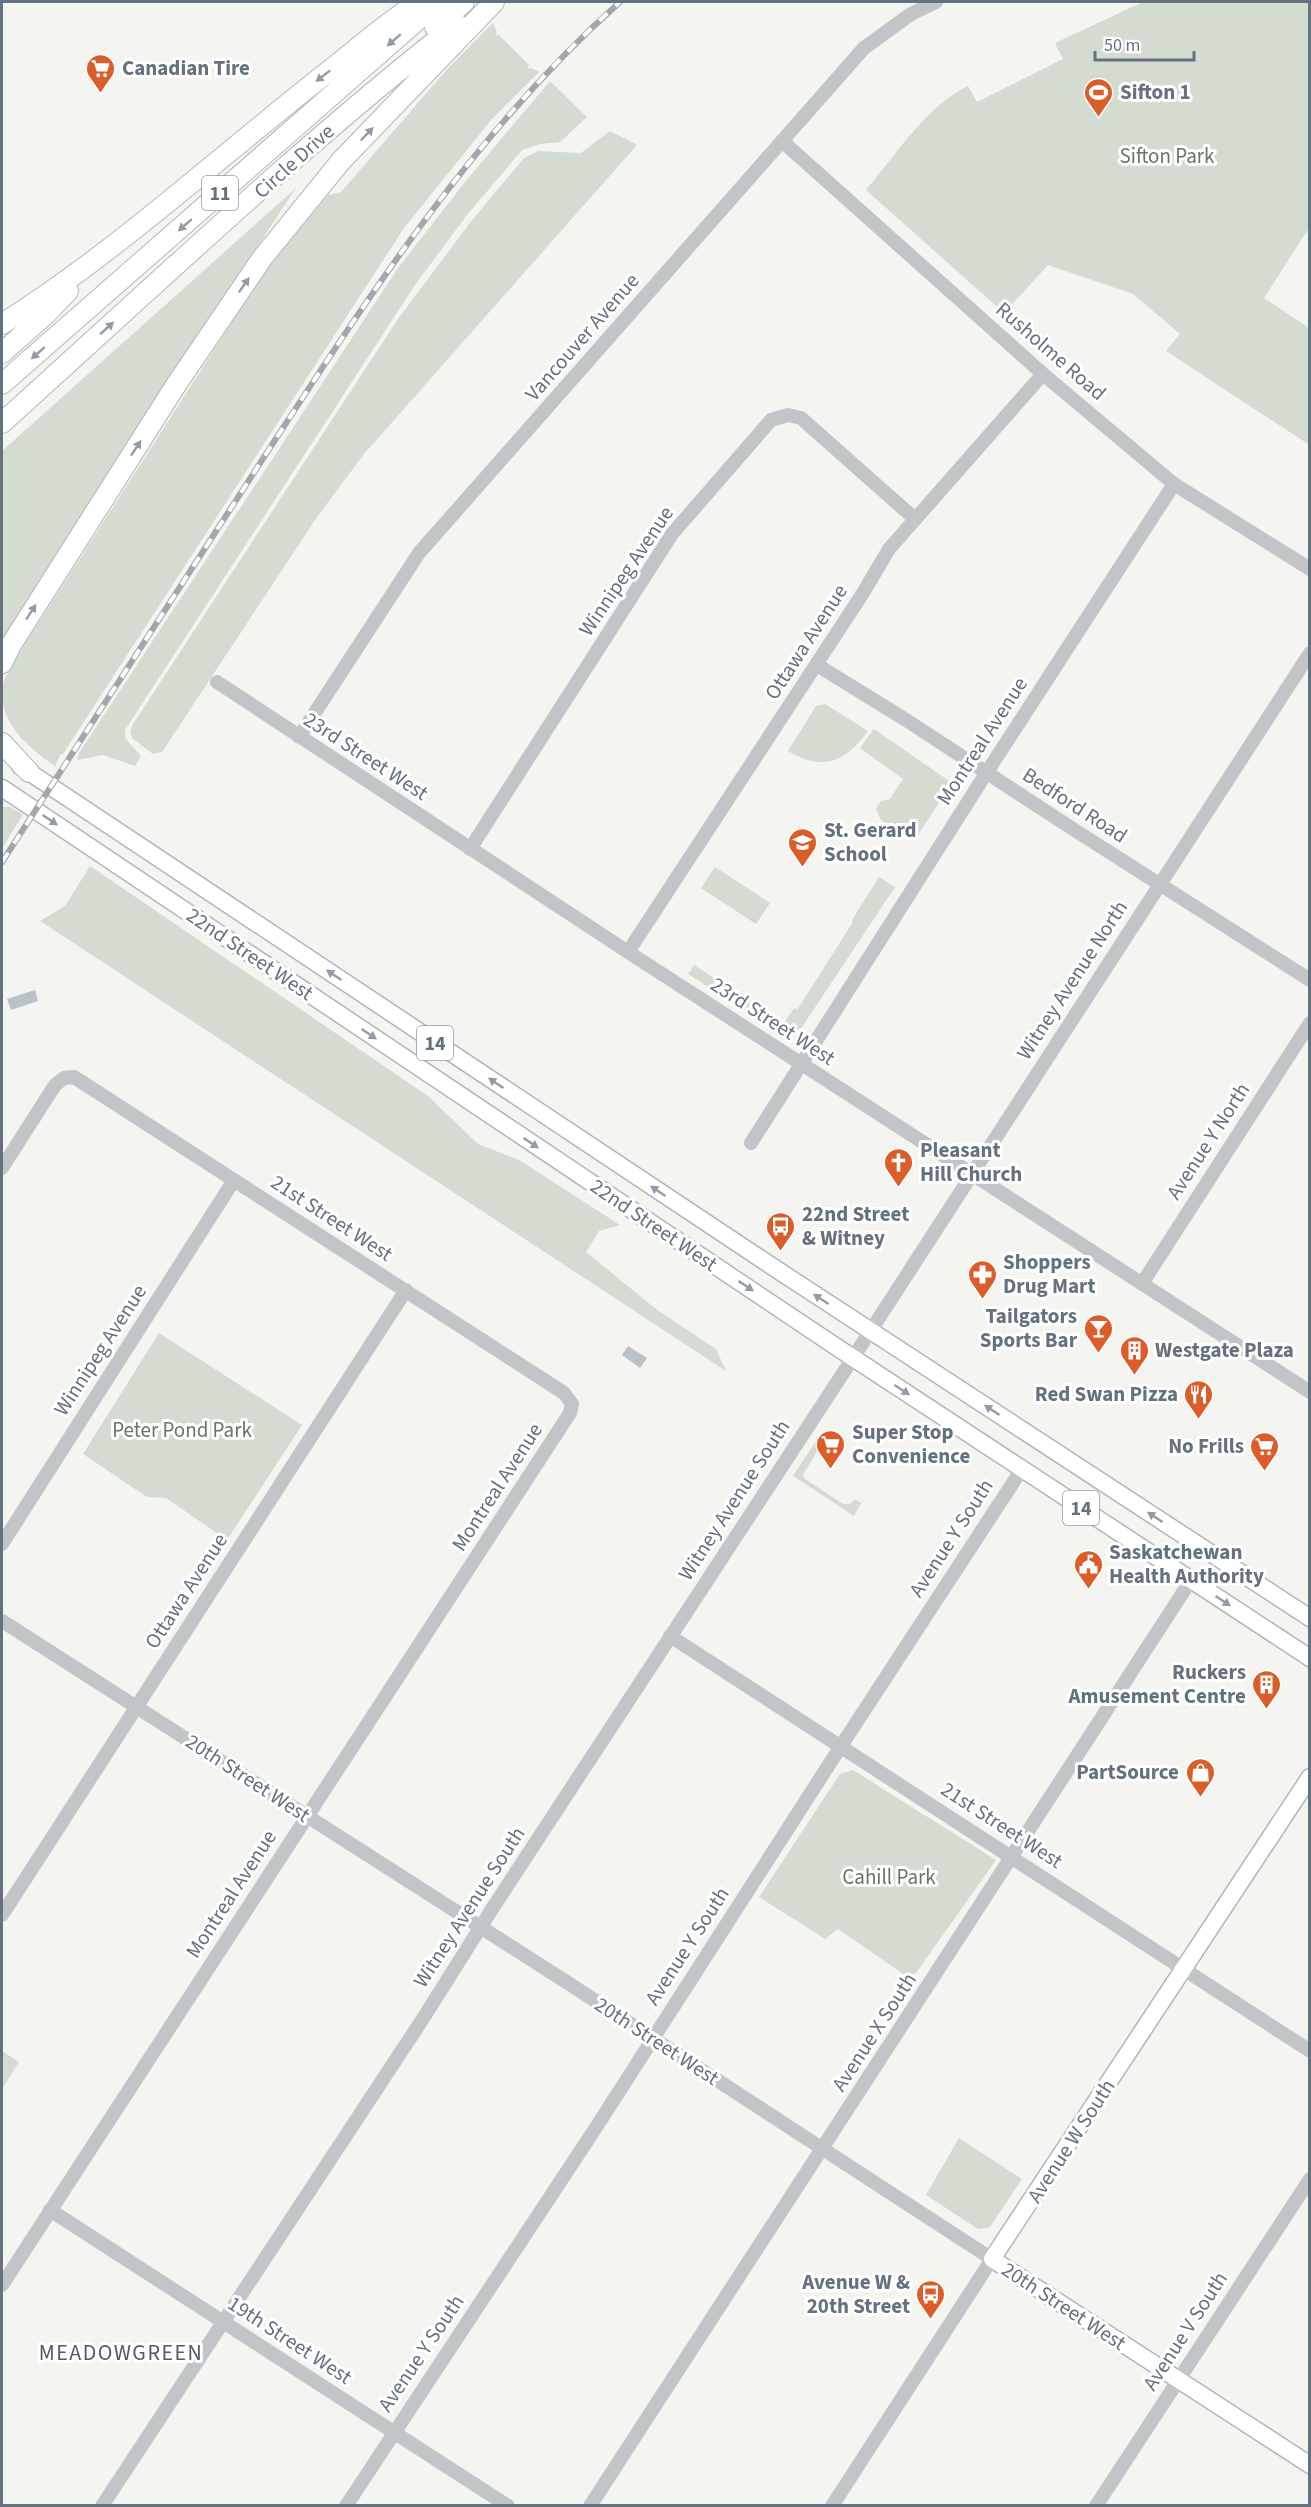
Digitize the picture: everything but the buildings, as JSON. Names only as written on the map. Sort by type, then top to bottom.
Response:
[{"type":"highway","points":[[2,324],[96,260],[286,104],[419,2]]},
{"type":"highway","name":"Circle Drive","points":[[2,384],[438,2]]},
{"type":"highway","points":[[382,83],[398,60],[464,2]]},
{"type":"highway","name":"Circle Drive","points":[[2,423],[382,83],[486,2]]},
{"type":"highway","points":[[2,663],[10,645],[176,385],[263,257],[341,161],[494,2]]},
{"type":"highway","points":[[2,353],[46,314],[96,260]]},
{"type":"highway","points":[[2,743],[29,772]]},
{"type":"main road","name":"22nd Street West","points":[[2,754],[870,1330],[1310,1618]]},
{"type":"main road","name":"22nd Street West","points":[[2,788],[853,1358],[1310,1658]]},
{"type":"main road","name":"Avenue W South","points":[[992,2259],[1310,1777]]},
{"type":"main road","name":"20th Street West","points":[[992,2259],[1310,2465]]},
{"type":"street","name":"Vancouver Avenue","points":[[299,737],[419,553],[864,48],[910,14],[936,2]]},
{"type":"street","name":"Rusholme Road","points":[[782,141],[1043,374],[1174,484],[1310,569]]},
{"type":"street","name":"Ottawa Avenue","points":[[628,952],[817,665],[888,549],[1043,374]]},
{"type":"street","name":"Winnipeg Avenue","points":[[470,849],[672,534],[771,420],[788,415],[801,418],[915,519]]},
{"type":"street","name":"Montreal Avenue","points":[[751,1143],[1174,484]]},
{"type":"street","name":"Witney Avenue North","points":[[870,1330],[1310,653]]},
{"type":"street","name":"Bedford Road","points":[[817,665],[1310,980]]},
{"type":"street","name":"23rd Street West","points":[[217,682],[628,952],[1143,1282],[1310,1392]]},
{"type":"street","name":"Avenue Y North","points":[[1143,1282],[1310,1023]]},
{"type":"street","name":"21st Street West","points":[[2,1168],[55,1085],[64,1078],[74,1077],[564,1393],[572,1404]]},
{"type":"street","name":"Winnipeg Avenue","points":[[2,1544],[234,1180]]},
{"type":"street","name":"Ottawa Avenue","points":[[2,1916],[406,1290]]},
{"type":"street","name":"Witney Avenue South","points":[[102,2505],[424,2017],[480,1927],[870,1330]]},
{"type":"street","name":"Montreal Avenue","points":[[2,2285],[570,1413],[572,1404]]},
{"type":"street","name":"Avenue Y South","points":[[346,2505],[588,2139],[1022,1469]]},
{"type":"street","name":"Avenue X South","points":[[591,2505],[1191,1580]]},
{"type":"street","name":"20th Street West","points":[[2,1621],[992,2259]]},
{"type":"street","name":"21st Street West","points":[[670,1636],[1310,2051]]},
{"type":"street","name":"Avenue V South","points":[[1096,2505],[1310,2180]]},
{"type":"street","name":"19th Street West","points":[[50,2210],[508,2505]]},
{"type":"street","name":"Avenue W South","points":[[832,2505],[992,2259]]},
{"type":"green space","name":"Sifton Park","points":[[1143,2],[1309,2],[1309,228],[1264,298],[1309,328],[1309,447],[1308,444],[1166,351],[1180,334],[1133,294],[1048,265],[1004,313],[866,190],[912,132],[953,95],[968,86],[977,102],[1063,59],[1055,43]]},
{"type":"green space","points":[[493,23],[497,32],[495,37],[498,34],[529,65],[527,69],[531,68],[539,72],[492,119],[404,228],[55,766],[26,743],[11,724],[6,713],[2,689],[11,667],[264,272],[328,195],[341,192],[449,67]]},
{"type":"green space","points":[[550,81],[587,117],[560,142],[540,144],[522,150],[467,215],[415,285],[125,730],[125,738],[141,756],[135,766],[103,755],[77,760],[79,753],[398,268],[465,182]]},
{"type":"green space","points":[[610,131],[637,145],[364,454],[317,517],[162,752],[153,754],[132,738],[130,731],[133,724],[398,319],[469,224],[524,158],[538,151],[581,153]]},
{"type":"green space","points":[[296,188],[192,345],[2,643],[2,451]]},
{"type":"green space","points":[[825,704],[868,731],[851,750],[833,760],[812,761],[788,751],[816,706]]},
{"type":"green space","points":[[874,729],[952,783],[914,841],[881,820],[876,809],[881,801],[890,799],[903,779],[860,748]]},
{"type":"green space","points":[[2,807],[10,807],[23,815],[2,848]]},
{"type":"green space","points":[[90,866],[428,1096],[478,1144],[519,1160],[620,1225],[599,1231],[586,1252],[656,1309],[716,1349],[726,1371],[40,921],[65,906]]},
{"type":"green space","points":[[715,867],[770,903],[756,924],[701,888]]},
{"type":"green space","points":[[879,877],[895,887],[796,1036],[787,1037],[688,974],[694,965],[784,1023],[794,1008],[797,1010]]},
{"type":"green space","name":"Peter Pond Park","points":[[159,1333],[302,1425],[227,1540],[166,1498],[147,1497],[83,1454]]},
{"type":"green space","points":[[818,1438],[823,1441],[803,1475],[805,1479],[843,1504],[850,1504],[855,1499],[861,1503],[854,1516],[793,1476]]},
{"type":"green space","name":"Cahill Park","points":[[853,1770],[996,1860],[916,1973],[906,1976],[838,1929],[825,1939],[759,1897],[840,1774]]},
{"type":"green space","points":[[2,2051],[19,2062],[2,2089]]},
{"type":"green space","points":[[959,2138],[1022,2179],[990,2227],[978,2229],[926,2195]]},
{"type":"shaded area","points":[[35,990],[38,1001],[11,1010],[7,999]]},
{"type":"shaded area","points":[[628,1346],[647,1358],[640,1368],[622,1355]]},
{"type":"railway","points":[[2,862],[305,394],[386,274],[472,159],[519,104],[620,2]]},
{"type":"place","name":"Canadian Tire","points":[[101,94]]},
{"type":"place","name":"Sifton 1","points":[[1099,118]]},
{"type":"place","name":"St. Gerard School","points":[[803,868]]},
{"type":"place","name":"Pleasant Hill Church","points":[[899,1188]]},
{"type":"place","name":"22nd Street & Witney","points":[[781,1252]]},
{"type":"place","name":"Shoppers Drug Mart","points":[[982,1300]]},
{"type":"place","name":"Tailgators Sports Bar","points":[[1098,1354]]},
{"type":"place","name":"Westgate Plaza","points":[[1134,1376]]},
{"type":"place","name":"Red Swan Pizza","points":[[1199,1420]]},
{"type":"place","name":"Super Stop Convenience","points":[[831,1470]]},
{"type":"place","name":"No Frills","points":[[1265,1472]]},
{"type":"place","name":"Saskatchewan Health Authority","points":[[1088,1590]]},
{"type":"place","name":"Ruckers Amusement Centre","points":[[1267,1710]]},
{"type":"place","name":"PartSource","points":[[1200,1798]]},
{"type":"place","name":"Avenue W & 20th Street","points":[[931,2320]]},
{"type":"district","name":"MEADOWGREEN","points":[[121,2352]]}]
